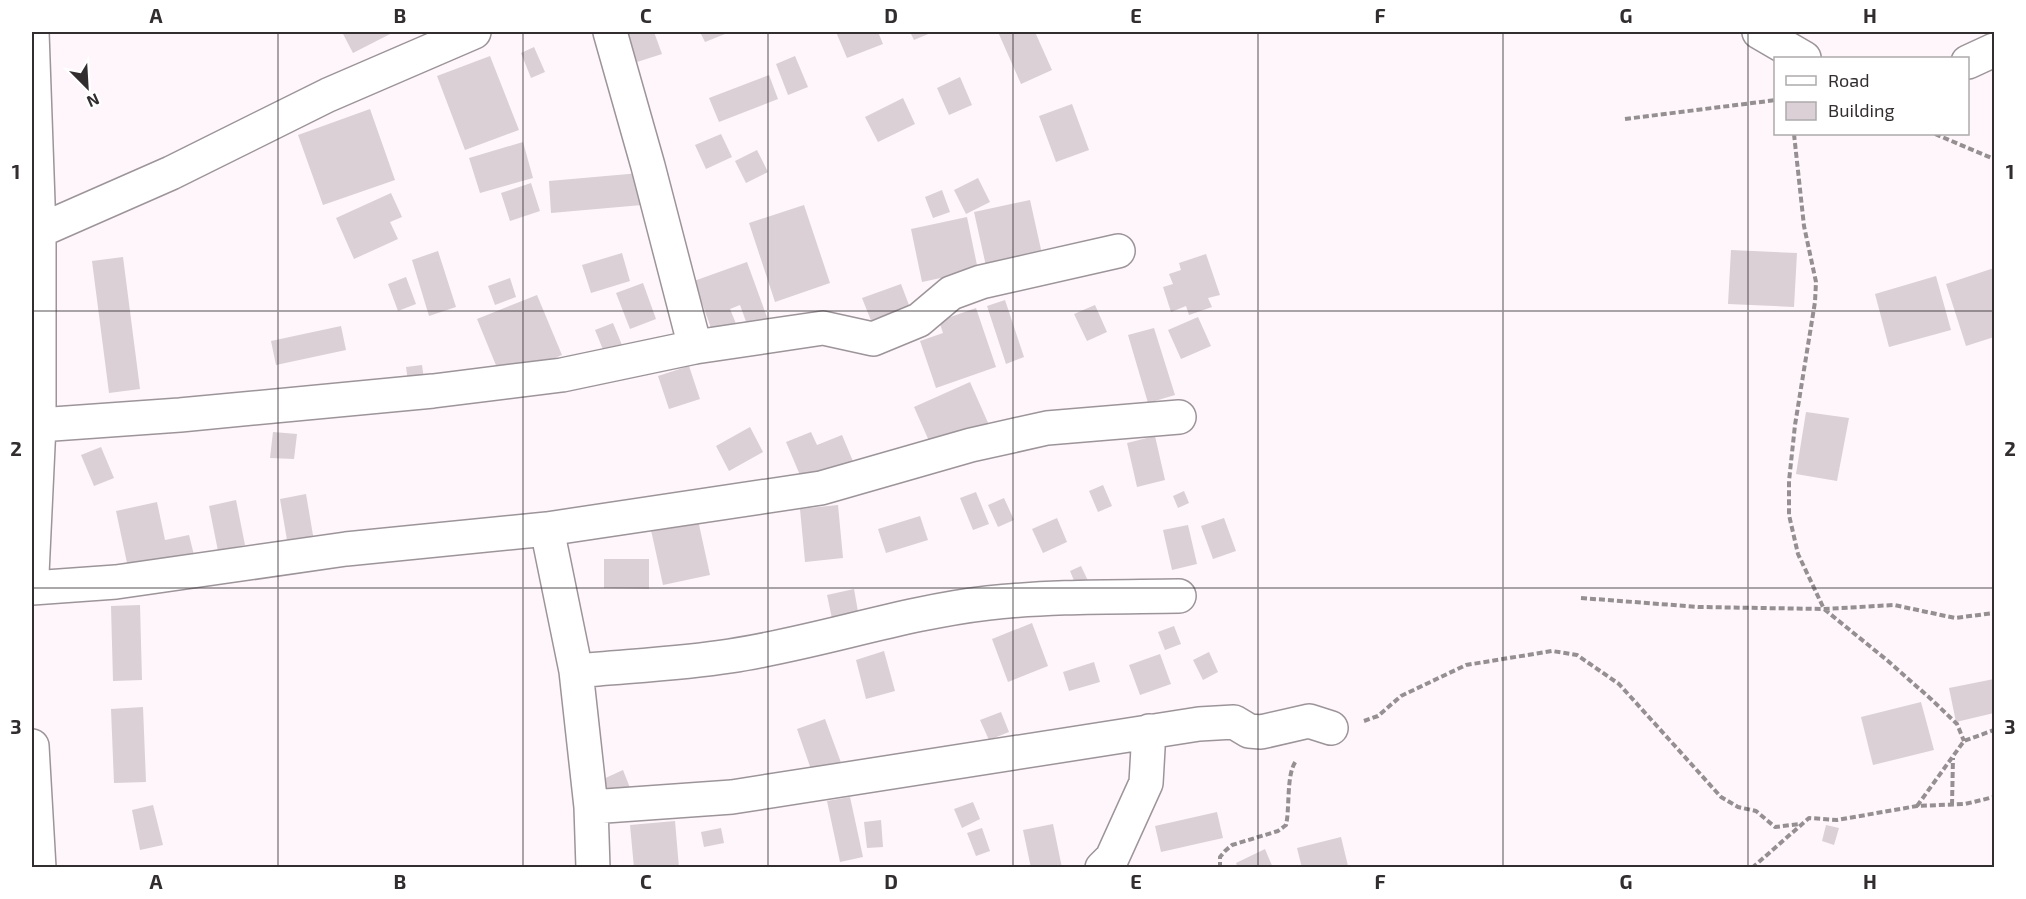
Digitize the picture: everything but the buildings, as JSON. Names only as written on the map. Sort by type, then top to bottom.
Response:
[{"type":"street","points":[[32,32],[39,425],[32,574]]},
{"type":"street","points":[[35,231],[171,172],[328,94],[474,32]]},
{"type":"street","points":[[610,32],[695,347]]},
{"type":"street","points":[[1759,32],[1802,57]]},
{"type":"street","points":[[1969,62],[1995,50]]},
{"type":"street","points":[[39,425],[180,415],[432,391],[562,375],[695,347],[823,328],[873,339],[919,320],[951,293],[981,282],[1118,251]]},
{"type":"street","points":[[32,588],[116,582],[346,549],[547,529],[821,488],[970,445],[1047,428],[1179,417]]},
{"type":"street","points":[[547,529],[576,671],[591,807],[593,867]]},
{"type":"street","points":[[576,671],[730,656],[842,634],[914,614],[989,603],[1070,597],[1179,596]]},
{"type":"street","points":[[591,807],[732,797],[1149,731],[1226,722],[1234,722],[1249,731],[1261,732],[1309,721],[1331,728]]},
{"type":"street","points":[[1102,867],[1112,858],[1146,783],[1149,731]]},
{"type":"street","points":[[32,746],[39,867]]},
{"type":"path","points":[[1625,119],[1774,100]]},
{"type":"path","points":[[1794,135],[1803,226],[1816,282],[1789,481],[1789,515],[1798,554],[1824,609],[1888,660],[1932,700],[1957,724],[1964,741]]},
{"type":"path","points":[[1937,135],[1995,159]]},
{"type":"path","points":[[1581,598],[1699,607],[1824,609],[1894,605],[1954,618],[1995,613]]},
{"type":"path","points":[[1220,867],[1220,857],[1232,845],[1278,831],[1286,825],[1293,765],[1331,728],[1360,723],[1378,716],[1401,696],[1466,666],[1552,651],[1577,655],[1619,684],[1720,797],[1738,807],[1756,811],[1775,827],[1800,824]]},
{"type":"path","points":[[1917,806],[1964,741],[1995,730]]},
{"type":"path","points":[[1952,805],[1953,758]]},
{"type":"path","points":[[1752,867],[1800,824],[1814,817],[1837,820],[1917,806],[1965,804],[1995,797]]}]
